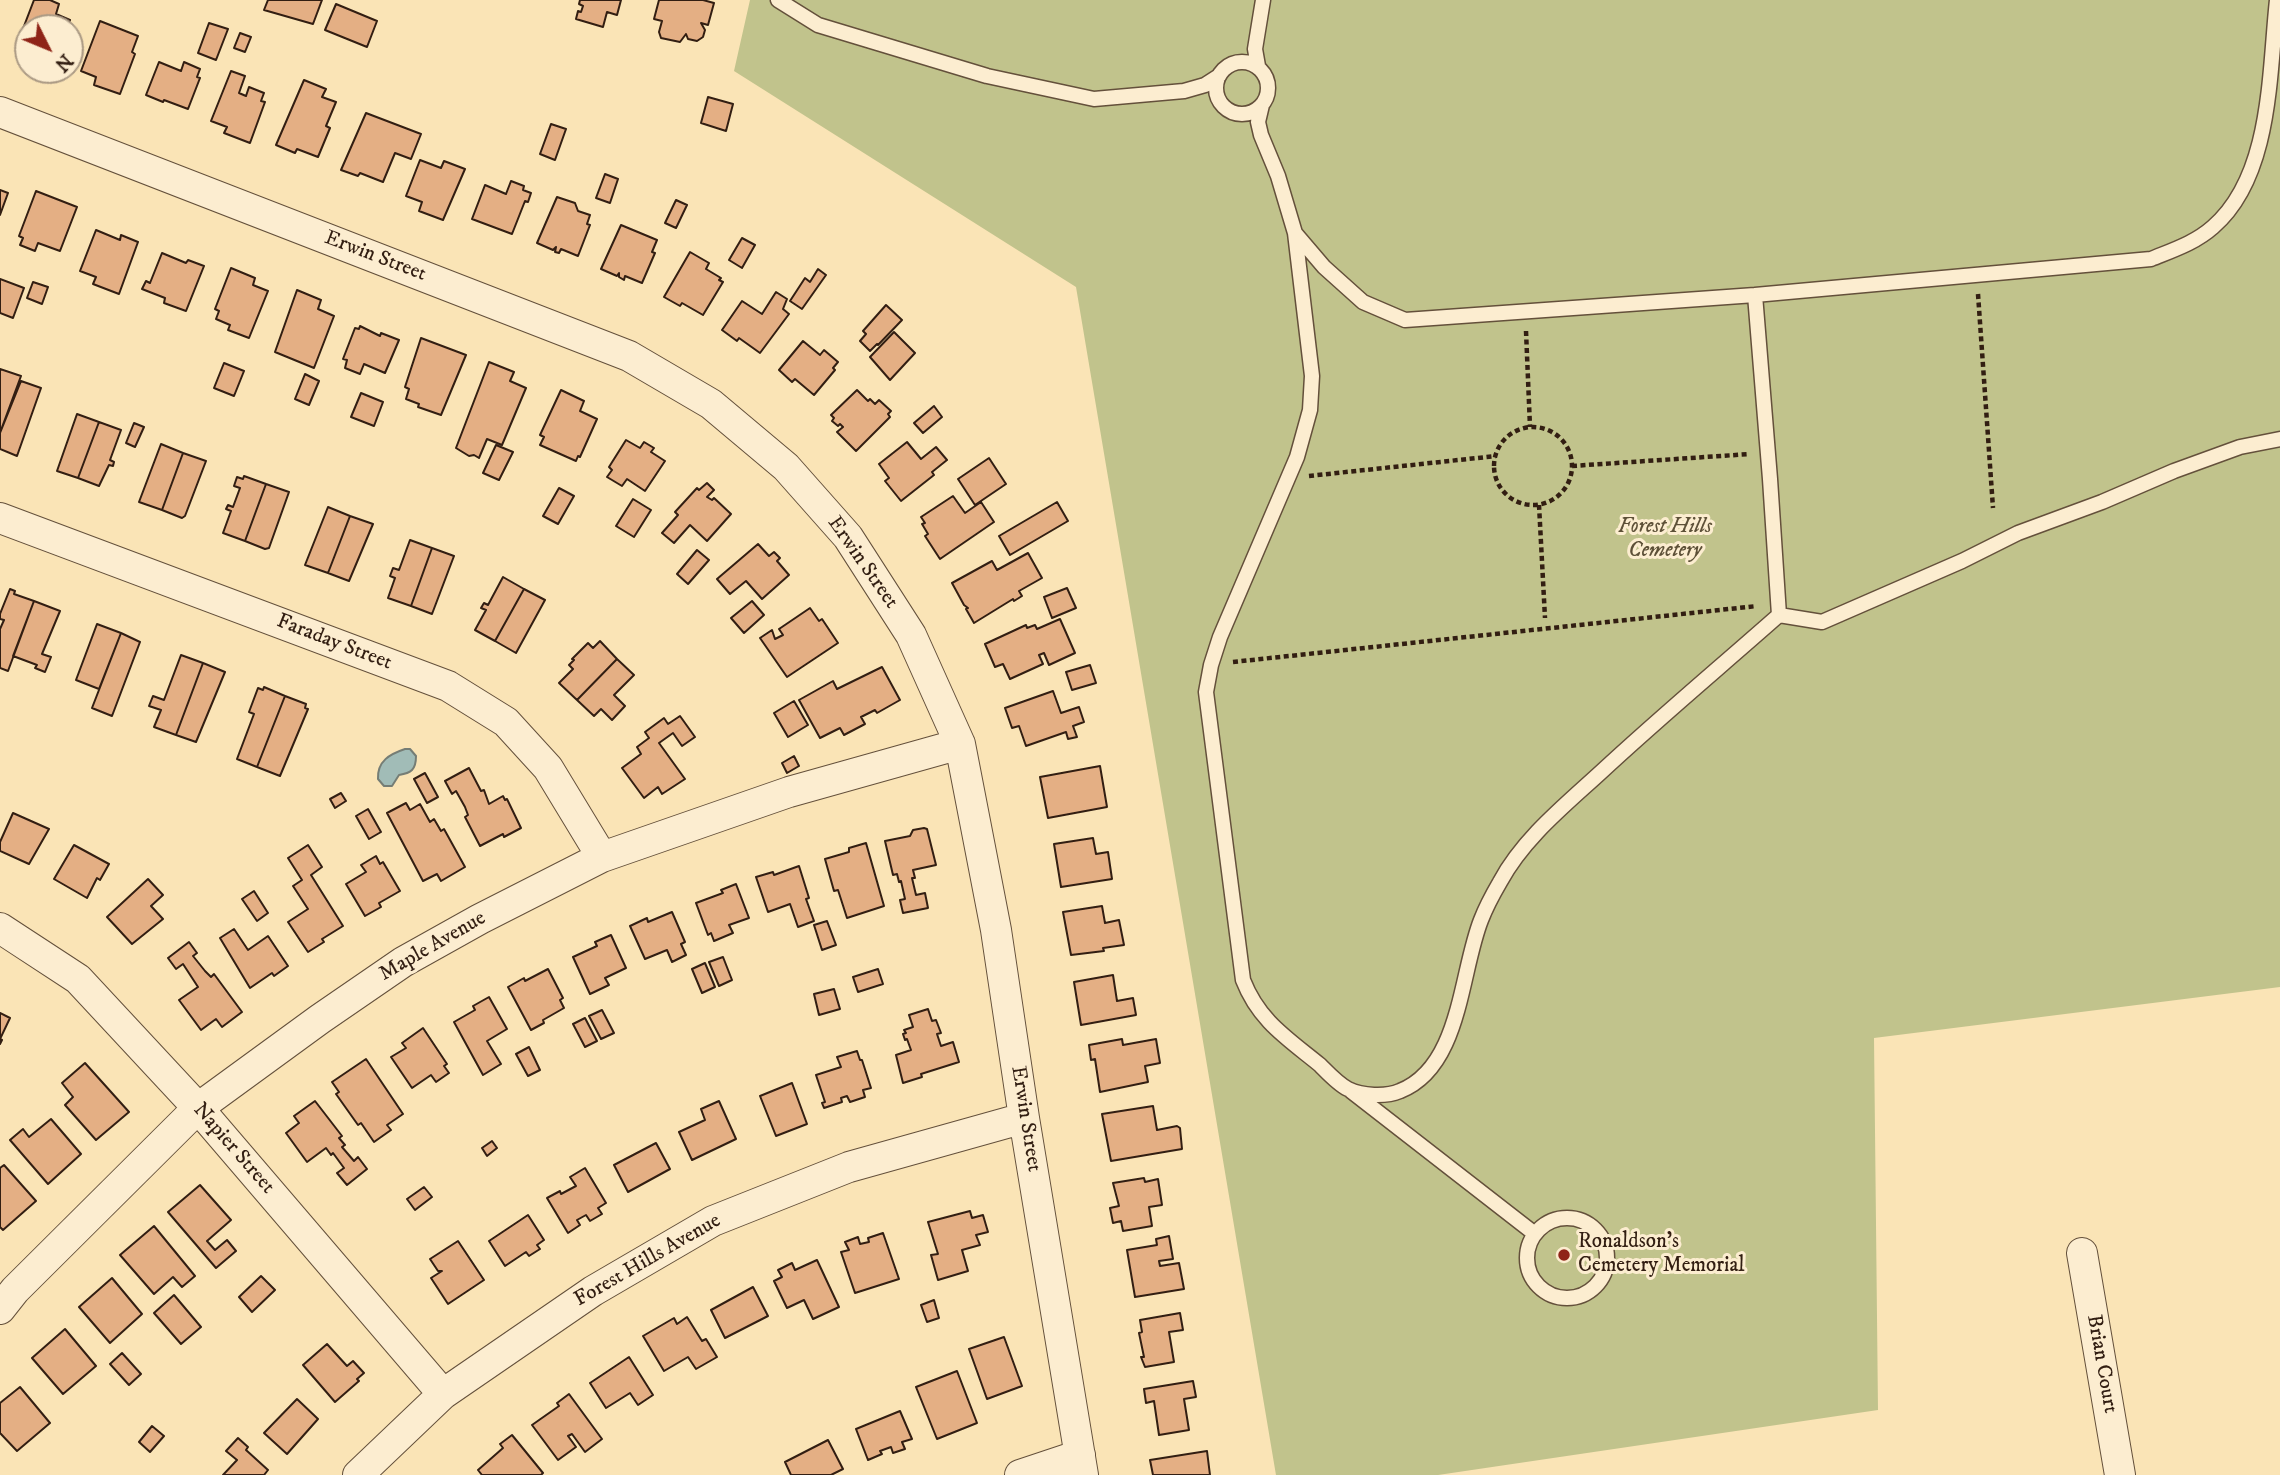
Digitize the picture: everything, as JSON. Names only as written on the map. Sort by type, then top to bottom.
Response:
[{"type":"street","name":"Erwin Street","points":[[0,112],[629,356],[711,404],[786,467],[848,537],[911,635],[960,744],[996,930],[1081,1465]]},
{"type":"street","name":"Faraday Street","points":[[0,518],[448,686],[506,722],[548,768],[602,857]]},
{"type":"street","name":"Maple Avenue","points":[[0,1309],[15,1290],[198,1108],[320,1018],[403,962],[602,857],[789,792],[960,744]]},
{"type":"street","name":"Napier Street","points":[[0,929],[78,979],[198,1108],[443,1394]]},
{"type":"street","name":"Forest Hills Avenue","points":[[358,1475],[443,1394],[593,1291],[713,1221],[849,1167],[1024,1118]]},
{"type":"street","name":"Brian Court","points":[[2082,1253],[2120,1475]]},
{"type":"street","points":[[1020,1475],[1081,1465]]},
{"type":"lane","points":[[778,0],[818,25],[987,76],[1094,99],[1184,91],[1205,85],[1219,76]]},
{"type":"lane","points":[[1263,0],[1255,49],[1258,66],[1268,81],[1269,91],[1258,122],[1279,176],[1295,233],[1312,376],[1310,410],[1297,457],[1211,665],[1206,692],[1243,980],[1251,1001],[1269,1023],[1348,1089],[1535,1234]]},
{"type":"lane","points":[[1295,233],[1324,267],[1363,302],[1405,320],[1755,295],[2151,259],[2185,246],[2212,229],[2234,206],[2249,179],[2262,140],[2277,0]]},
{"type":"lane","points":[[1225,108],[1216,94],[1219,76],[1248,45],[1258,22]]},
{"type":"lane","points":[[1232,63],[1241,61],[1258,66]]},
{"type":"lane","points":[[1184,91],[1205,95],[1240,114],[1248,114],[1262,106]]},
{"type":"lane","points":[[1240,114],[1261,135]]},
{"type":"lane","points":[[1755,295],[1779,609]]},
{"type":"lane","points":[[1779,609],[1822,622],[1962,561],[2018,533],[2240,447],[2280,439]]},
{"type":"lane","points":[[1348,1089],[1380,1095],[1399,1092],[1421,1079],[1438,1060],[1450,1032],[1481,920],[1500,880],[1525,845],[1779,609]]},
{"type":"lane","points":[[1558,1220],[1584,1222],[1595,1230],[1603,1241],[1606,1255],[1600,1281],[1580,1296],[1555,1297],[1544,1291],[1534,1282],[1527,1258],[1535,1234],[1545,1225],[1558,1220]]},
{"type":"path","points":[[1977,275],[1993,508]]},
{"type":"path","points":[[1525,312],[1530,427]]},
{"type":"path","points":[[1530,427],[1544,429],[1565,444],[1571,457],[1568,483],[1561,494],[1551,501],[1539,505],[1516,501],[1498,485],[1494,473],[1496,456],[1506,438],[1517,430],[1530,427]]},
{"type":"path","points":[[1572,466],[1768,453]]},
{"type":"path","points":[[1287,479],[1496,456]]},
{"type":"path","points":[[1539,505],[1545,618]]},
{"type":"path","points":[[1211,665],[1779,609]]},
{"type":"green space","name":"Forest Hills Cemetery","points":[[750,0],[2280,0],[2280,987],[1874,1038],[1878,1410],[1438,1475],[1276,1475],[1076,287],[734,71]]},
{"type":"water","points":[[405,749],[410,749],[416,756],[414,768],[399,775],[392,786],[384,786],[378,779],[382,763]]},
{"type":"building","points":[[34,0],[50,0],[59,4],[56,14],[29,14]]},
{"type":"building","points":[[268,0],[322,0],[313,24],[264,10]]},
{"type":"building","points":[[580,0],[621,0],[617,15],[607,12],[603,27],[576,19],[583,6],[579,4]]},
{"type":"building","points":[[659,0],[703,0],[714,3],[708,25],[701,23],[705,30],[703,37],[697,41],[688,39],[686,34],[680,42],[661,38],[659,32],[662,21],[654,19]]},
{"type":"building","points":[[336,4],[377,21],[367,47],[325,30]]},
{"type":"building","points":[[100,21],[138,36],[132,52],[135,54],[120,94],[94,85],[96,77],[84,72],[84,63]]},
{"type":"building","points":[[209,23],[228,29],[216,60],[198,53]]},
{"type":"building","points":[[240,33],[251,37],[245,52],[234,48]]},
{"type":"building","points":[[159,62],[181,71],[184,62],[200,69],[197,77],[200,78],[188,109],[146,95]]},
{"type":"building","points":[[231,71],[245,76],[239,93],[246,96],[249,87],[264,93],[261,101],[265,102],[250,143],[224,133],[227,127],[211,121]]},
{"type":"building","points":[[304,80],[326,89],[322,97],[336,102],[326,126],[330,128],[318,157],[297,149],[295,153],[276,145]]},
{"type":"building","points":[[708,97],[733,104],[726,131],[701,123]]},
{"type":"building","points":[[366,113],[421,134],[411,159],[395,153],[383,182],[360,173],[358,176],[341,170]]},
{"type":"building","points":[[551,124],[566,129],[555,160],[540,154]]},
{"type":"building","points":[[420,160],[441,168],[444,161],[465,169],[443,220],[419,211],[422,202],[406,196]]},
{"type":"building","points":[[605,174],[618,179],[610,203],[596,198]]},
{"type":"building","points":[[511,181],[524,186],[523,190],[531,193],[512,234],[472,219],[485,185],[506,194]]},
{"type":"building","points":[[0,190],[8,193],[0,215]]},
{"type":"building","points":[[36,191],[77,207],[60,251],[38,243],[35,251],[20,245],[23,238],[19,236]]},
{"type":"building","points":[[557,197],[575,203],[578,211],[590,215],[587,224],[590,225],[578,256],[561,249],[559,253],[555,252],[556,247],[553,250],[537,243]]},
{"type":"building","points":[[676,200],[687,205],[676,228],[665,223]]},
{"type":"building","points":[[621,225],[657,240],[652,252],[655,253],[642,283],[625,276],[624,280],[619,277],[619,273],[617,276],[601,269]]},
{"type":"building","points":[[96,230],[120,240],[121,235],[138,242],[119,294],[93,284],[96,277],[80,271]]},
{"type":"building","points":[[742,238],[755,245],[742,268],[729,260]]},
{"type":"building","points":[[690,252],[709,263],[706,269],[723,282],[703,315],[664,297]]},
{"type":"building","points":[[162,253],[186,263],[188,260],[204,266],[186,311],[164,303],[165,298],[142,289],[146,281],[150,283]]},
{"type":"building","points":[[231,268],[255,278],[253,285],[268,291],[249,338],[228,330],[230,325],[216,319],[219,311],[215,309]]},
{"type":"building","points":[[818,269],[826,275],[802,309],[790,301],[805,278],[810,282]]},
{"type":"building","points":[[0,279],[24,288],[13,318],[0,313]]},
{"type":"building","points":[[33,282],[48,287],[42,304],[27,298]]},
{"type":"building","points":[[297,290],[321,300],[318,309],[334,316],[314,368],[275,352]]},
{"type":"building","points":[[776,292],[787,299],[783,309],[789,314],[760,353],[722,330],[742,301],[762,314]]},
{"type":"building","points":[[886,305],[902,320],[870,351],[860,341],[866,334],[863,331]]},
{"type":"building","points":[[360,326],[380,336],[381,333],[399,340],[385,373],[364,364],[360,374],[345,368],[347,360],[343,359],[355,328],[359,329]]},
{"type":"building","points":[[894,332],[915,353],[890,380],[870,357]]},
{"type":"building","points":[[421,338],[466,355],[441,415],[418,407],[419,404],[406,399],[409,389],[405,387]]},
{"type":"building","points":[[803,341],[820,355],[824,350],[838,362],[833,368],[835,370],[814,395],[795,379],[792,382],[779,370]]},
{"type":"building","points":[[489,362],[514,372],[510,381],[526,388],[502,445],[487,439],[479,458],[469,456],[456,448]]},
{"type":"building","points":[[224,363],[244,371],[234,396],[214,388]]},
{"type":"building","points":[[0,369],[21,376],[0,433]]},
{"type":"building","points":[[305,374],[319,381],[309,405],[295,399]]},
{"type":"building","points":[[21,381],[41,388],[17,456],[0,449],[0,433]]},
{"type":"building","points":[[561,390],[584,401],[580,411],[597,419],[576,461],[540,445],[544,437],[540,435]]},
{"type":"building","points":[[857,390],[868,401],[870,399],[875,404],[879,400],[891,411],[888,414],[890,417],[856,451],[837,432],[843,427],[832,421],[834,418],[831,415]]},
{"type":"building","points":[[361,393],[383,402],[374,426],[351,417]]},
{"type":"building","points":[[934,406],[942,417],[923,433],[914,423]]},
{"type":"building","points":[[77,414],[99,422],[78,478],[57,471]]},
{"type":"building","points":[[99,422],[121,430],[110,460],[114,462],[113,466],[109,465],[99,486],[78,478]]},
{"type":"building","points":[[134,423],[144,427],[135,447],[126,443]]},
{"type":"building","points":[[626,440],[640,448],[644,442],[654,448],[651,452],[665,461],[645,491],[627,479],[622,486],[607,477],[612,470],[609,467]]},
{"type":"building","points":[[907,442],[921,459],[936,447],[947,460],[932,472],[934,475],[901,501],[885,481],[889,478],[879,464]]},
{"type":"building","points":[[161,444],[183,453],[162,510],[139,502]]},
{"type":"building","points":[[496,445],[513,452],[499,480],[483,473]]},
{"type":"building","points":[[183,453],[206,461],[182,518],[162,510]]},
{"type":"building","points":[[989,458],[1006,484],[975,505],[958,479]]},
{"type":"building","points":[[244,476],[266,484],[245,541],[223,533],[231,511],[226,509],[228,505],[233,507],[240,488],[234,486],[237,477],[243,479]]},
{"type":"building","points":[[707,483],[714,490],[707,497],[712,500],[714,498],[731,514],[707,541],[690,525],[674,543],[662,533],[678,515],[675,512],[697,488],[699,490]]},
{"type":"building","points":[[266,484],[289,492],[269,548],[265,549],[245,541]]},
{"type":"building","points":[[559,488],[574,496],[558,524],[543,516]]},
{"type":"building","points":[[953,496],[965,513],[981,502],[994,522],[940,559],[925,536],[928,534],[921,517]]},
{"type":"building","points":[[633,499],[651,510],[634,537],[616,526]]},
{"type":"building","points":[[1057,502],[1068,521],[1010,555],[999,536]]},
{"type":"building","points":[[328,507],[350,516],[328,573],[305,565]]},
{"type":"building","points":[[350,516],[373,524],[349,581],[328,573]]},
{"type":"building","points":[[410,540],[432,548],[411,606],[388,598],[395,578],[390,576],[393,568],[399,570]]},
{"type":"building","points":[[758,544],[769,556],[774,552],[780,558],[777,561],[789,575],[762,599],[746,581],[730,594],[717,579]]},
{"type":"building","points":[[432,548],[454,556],[432,614],[411,606]]},
{"type":"building","points":[[697,550],[709,560],[688,584],[677,574]]},
{"type":"building","points":[[1028,553],[1042,578],[1019,591],[1022,596],[974,623],[952,583],[992,561],[997,570]]},
{"type":"building","points":[[503,577],[524,589],[495,641],[475,630],[486,610],[481,608],[484,603],[488,605]]},
{"type":"building","points":[[1067,588],[1076,608],[1052,618],[1044,597]]},
{"type":"building","points":[[10,589],[15,591],[14,594],[34,601],[8,671],[0,668],[0,629],[4,620],[0,619],[0,614]]},
{"type":"building","points":[[524,589],[545,600],[516,653],[495,641]]},
{"type":"building","points":[[34,601],[60,611],[42,654],[51,657],[45,672],[35,668],[37,665],[13,656]]},
{"type":"building","points":[[752,601],[764,615],[744,633],[731,618]]},
{"type":"building","points":[[810,608],[819,621],[822,619],[838,643],[787,677],[760,638],[772,630],[775,639],[783,635],[779,629]]},
{"type":"building","points":[[1060,619],[1075,653],[1049,665],[1044,653],[1039,655],[1043,664],[1010,679],[1003,664],[995,667],[985,644],[1026,625],[1027,628],[1035,625],[1037,629]]},
{"type":"building","points":[[97,624],[121,633],[99,689],[76,680]]},
{"type":"building","points":[[121,633],[140,642],[112,716],[92,708]]},
{"type":"building","points":[[600,641],[617,659],[577,700],[559,683],[573,669],[569,665],[574,660],[572,659],[588,643],[593,648]]},
{"type":"building","points":[[181,655],[203,663],[176,735],[154,727],[161,710],[149,706],[153,696],[164,700]]},
{"type":"building","points":[[617,659],[634,675],[614,695],[625,706],[612,720],[601,709],[594,716],[577,700]]},
{"type":"building","points":[[203,663],[225,672],[196,742],[176,735]]},
{"type":"building","points":[[1090,665],[1096,683],[1072,690],[1066,672]]},
{"type":"building","points":[[882,667],[900,700],[877,713],[875,710],[861,717],[865,724],[844,735],[840,728],[820,738],[799,700],[833,681],[837,689]]},
{"type":"building","points":[[264,687],[285,696],[257,767],[237,759],[254,714],[249,712],[258,688],[263,690]]},
{"type":"building","points":[[1053,691],[1061,713],[1079,707],[1084,722],[1073,726],[1077,737],[1068,739],[1066,732],[1026,746],[1019,726],[1012,728],[1005,708]]},
{"type":"building","points":[[285,696],[306,704],[305,708],[308,709],[280,776],[257,767]]},
{"type":"building","points":[[794,701],[808,725],[788,737],[774,713]]},
{"type":"building","points":[[680,716],[695,737],[682,746],[673,733],[659,743],[685,779],[662,794],[658,787],[644,798],[622,768],[641,754],[637,747],[649,738],[645,732],[664,718],[668,724]]},
{"type":"building","points":[[794,756],[799,766],[787,773],[782,763]]},
{"type":"building","points":[[1100,766],[1107,807],[1048,818],[1040,777]]},
{"type":"building","points":[[469,768],[481,791],[484,790],[489,804],[503,796],[507,799],[521,828],[480,846],[465,817],[468,815],[465,807],[456,791],[452,794],[445,781]]},
{"type":"building","points":[[425,773],[438,797],[427,803],[414,779]]},
{"type":"building","points":[[341,793],[346,801],[335,808],[330,799]]},
{"type":"building","points":[[406,803],[410,810],[420,804],[430,822],[434,819],[441,831],[444,829],[465,867],[441,881],[437,874],[423,881],[387,813]]},
{"type":"building","points":[[368,809],[381,832],[369,839],[356,816]]},
{"type":"building","points":[[13,813],[49,829],[29,864],[0,851],[0,842]]},
{"type":"building","points":[[927,829],[936,865],[913,870],[915,878],[912,878],[916,895],[925,893],[928,908],[903,913],[900,900],[905,899],[901,881],[899,882],[897,874],[893,875],[885,841],[910,836],[913,830]]},
{"type":"building","points":[[1093,838],[1096,854],[1108,852],[1112,879],[1061,887],[1054,844]]},
{"type":"building","points":[[866,843],[884,906],[847,918],[838,890],[834,891],[825,859],[849,852],[849,848]]},
{"type":"building","points":[[74,845],[109,864],[100,880],[97,878],[87,898],[54,879]]},
{"type":"building","points":[[308,845],[322,867],[311,875],[343,926],[308,952],[288,922],[308,909],[293,886],[302,880],[288,858]]},
{"type":"building","points":[[376,856],[380,864],[383,862],[400,891],[379,903],[381,907],[365,916],[346,884],[366,872],[361,865]]},
{"type":"building","points":[[799,866],[814,921],[798,927],[790,904],[768,912],[756,877],[773,872],[774,875]]},
{"type":"building","points":[[148,879],[163,895],[151,906],[163,919],[132,944],[107,917]]},
{"type":"building","points":[[736,884],[749,918],[729,925],[733,933],[714,941],[711,933],[708,935],[696,903],[723,893],[721,890]]},
{"type":"building","points":[[254,891],[268,913],[257,921],[242,899]]},
{"type":"building","points":[[1102,906],[1105,923],[1119,920],[1124,945],[1103,948],[1104,951],[1071,955],[1063,912]]},
{"type":"building","points":[[672,912],[685,942],[681,944],[686,955],[672,962],[667,950],[645,959],[630,926],[647,918],[648,922]]},
{"type":"building","points":[[827,921],[836,945],[822,950],[814,925]]},
{"type":"building","points":[[234,929],[248,950],[268,936],[288,966],[250,988],[220,938]]},
{"type":"building","points":[[611,935],[626,968],[605,978],[609,985],[590,994],[573,957],[597,946],[595,942]]},
{"type":"building","points":[[189,942],[197,953],[193,956],[211,977],[214,974],[242,1012],[222,1027],[216,1019],[201,1030],[179,1000],[198,987],[183,964],[176,969],[168,958]]},
{"type":"building","points":[[723,957],[732,980],[719,986],[709,962]]},
{"type":"building","points":[[705,963],[715,987],[702,993],[692,969]]},
{"type":"building","points":[[548,969],[563,998],[560,1000],[564,1008],[531,1030],[508,987]]},
{"type":"building","points":[[878,969],[883,984],[858,992],[853,977]]},
{"type":"building","points":[[1113,975],[1117,1001],[1133,998],[1136,1015],[1081,1025],[1074,982]]},
{"type":"building","points":[[834,989],[840,1009],[819,1015],[814,994]]},
{"type":"building","points":[[489,997],[507,1029],[487,1041],[501,1064],[483,1075],[454,1022],[475,1010],[473,1006]]},
{"type":"building","points":[[928,1009],[932,1021],[936,1020],[941,1033],[937,1034],[941,1046],[953,1042],[959,1062],[921,1074],[922,1077],[903,1083],[896,1055],[911,1050],[903,1034],[906,1033],[904,1030],[913,1027],[909,1015]]},
{"type":"building","points":[[602,1010],[614,1033],[601,1039],[589,1016]]},
{"type":"building","points":[[0,1013],[10,1018],[0,1039]]},
{"type":"building","points":[[585,1018],[597,1041],[585,1047],[573,1024]]},
{"type":"building","points":[[423,1028],[447,1064],[444,1066],[449,1073],[436,1082],[431,1075],[412,1088],[391,1057],[406,1048],[402,1043]]},
{"type":"building","points":[[1122,1039],[1123,1045],[1156,1039],[1160,1063],[1145,1066],[1148,1082],[1100,1092],[1095,1059],[1091,1060],[1089,1045]]},
{"type":"building","points":[[529,1047],[540,1070],[528,1076],[516,1054]]},
{"type":"building","points":[[857,1051],[871,1088],[863,1090],[865,1097],[850,1102],[847,1096],[841,1098],[842,1102],[824,1108],[822,1103],[825,1102],[816,1075],[841,1067],[837,1057]]},
{"type":"building","points":[[366,1059],[403,1114],[387,1125],[391,1130],[374,1142],[336,1094],[339,1092],[332,1082]]},
{"type":"building","points":[[85,1063],[129,1112],[96,1140],[65,1105],[73,1097],[62,1083]]},
{"type":"building","points":[[792,1083],[807,1124],[776,1136],[760,1096]]},
{"type":"building","points":[[315,1101],[342,1136],[339,1138],[345,1145],[342,1147],[354,1161],[358,1157],[367,1169],[347,1185],[337,1173],[344,1168],[333,1153],[331,1155],[326,1148],[307,1162],[286,1133],[299,1123],[294,1116]]},
{"type":"building","points":[[719,1101],[736,1139],[692,1160],[679,1132],[705,1120],[701,1109]]},
{"type":"building","points":[[1153,1106],[1157,1130],[1177,1126],[1180,1128],[1182,1149],[1111,1161],[1102,1114]]},
{"type":"building","points":[[51,1119],[81,1154],[48,1184],[10,1140],[23,1129],[29,1137]]},
{"type":"building","points":[[492,1141],[497,1148],[487,1156],[482,1148]]},
{"type":"building","points":[[656,1143],[670,1169],[628,1192],[614,1165]]},
{"type":"building","points":[[4,1165],[36,1201],[3,1230],[0,1227],[0,1168]]},
{"type":"building","points":[[585,1168],[606,1203],[598,1208],[602,1214],[590,1221],[586,1215],[577,1220],[580,1225],[568,1233],[547,1198],[576,1186],[570,1177]]},
{"type":"building","points":[[1144,1178],[1145,1182],[1158,1179],[1162,1205],[1149,1207],[1152,1226],[1123,1231],[1121,1221],[1113,1223],[1110,1208],[1119,1206],[1113,1183]]},
{"type":"building","points":[[200,1185],[231,1220],[207,1241],[215,1250],[227,1240],[236,1251],[216,1268],[168,1212]]},
{"type":"building","points":[[424,1187],[432,1197],[415,1210],[407,1199]]},
{"type":"building","points":[[970,1211],[972,1218],[983,1215],[988,1232],[976,1235],[980,1245],[962,1250],[968,1271],[938,1280],[931,1255],[938,1254],[928,1222]]},
{"type":"building","points":[[528,1215],[544,1240],[537,1245],[540,1249],[529,1256],[526,1252],[505,1266],[489,1241]]},
{"type":"building","points":[[154,1226],[195,1276],[182,1287],[173,1277],[154,1294],[120,1255]]},
{"type":"building","points":[[883,1233],[899,1279],[855,1293],[841,1252],[849,1250],[845,1242],[858,1237],[860,1244],[869,1242],[868,1238]]},
{"type":"building","points":[[1169,1236],[1173,1259],[1159,1261],[1160,1266],[1179,1263],[1184,1289],[1135,1297],[1127,1250],[1157,1245],[1156,1239]]},
{"type":"building","points":[[458,1241],[484,1280],[448,1304],[431,1278],[442,1271],[438,1271],[430,1259]]},
{"type":"building","points":[[817,1260],[839,1307],[813,1319],[804,1300],[787,1308],[774,1281],[782,1277],[778,1270],[792,1263],[795,1270]]},
{"type":"building","points":[[261,1276],[275,1290],[252,1312],[239,1297]]},
{"type":"building","points":[[112,1278],[142,1314],[110,1343],[79,1307]]},
{"type":"building","points":[[753,1287],[768,1316],[725,1338],[711,1310]]},
{"type":"building","points":[[174,1295],[201,1327],[181,1344],[154,1313]]},
{"type":"building","points":[[934,1300],[939,1318],[927,1322],[921,1305]]},
{"type":"building","points":[[1180,1313],[1183,1330],[1169,1332],[1174,1362],[1145,1367],[1141,1357],[1144,1357],[1139,1333],[1142,1332],[1140,1320]]},
{"type":"building","points":[[687,1317],[702,1341],[706,1339],[717,1357],[696,1369],[688,1357],[664,1371],[643,1336],[674,1318],[677,1324]]},
{"type":"building","points":[[65,1329],[96,1366],[63,1394],[32,1358]]},
{"type":"building","points":[[1004,1337],[1022,1386],[987,1399],[969,1349]]},
{"type":"building","points":[[327,1344],[347,1366],[353,1361],[364,1373],[357,1379],[359,1381],[335,1402],[303,1365]]},
{"type":"building","points":[[122,1353],[141,1374],[129,1385],[110,1364]]},
{"type":"building","points":[[629,1357],[653,1395],[638,1405],[630,1393],[606,1408],[590,1383]]},
{"type":"building","points":[[957,1371],[977,1423],[937,1439],[916,1387]]},
{"type":"building","points":[[1193,1381],[1196,1397],[1184,1399],[1189,1430],[1159,1435],[1154,1401],[1146,1403],[1144,1389]]},
{"type":"building","points":[[20,1387],[50,1423],[17,1451],[0,1433],[0,1403]]},
{"type":"building","points":[[569,1394],[602,1439],[585,1452],[572,1434],[568,1436],[576,1447],[558,1460],[532,1425],[559,1406],[557,1403]]},
{"type":"building","points":[[297,1399],[318,1419],[287,1454],[264,1433]]},
{"type":"building","points":[[900,1411],[912,1439],[902,1442],[905,1449],[893,1453],[891,1447],[868,1460],[856,1429]]},
{"type":"building","points":[[152,1426],[164,1436],[150,1452],[139,1442]]},
{"type":"building","points":[[512,1435],[543,1473],[482,1475],[478,1470],[503,1448],[500,1444]]},
{"type":"building","points":[[238,1438],[248,1447],[246,1450],[268,1470],[264,1475],[223,1475],[237,1460],[226,1451]]},
{"type":"building","points":[[828,1440],[843,1469],[831,1475],[791,1475],[785,1462]]},
{"type":"building","points":[[1207,1451],[1210,1475],[1153,1475],[1150,1460]]},
{"type":"place","name":"Ronaldson's Cemetery Memorial","points":[[1564,1255]]}]
